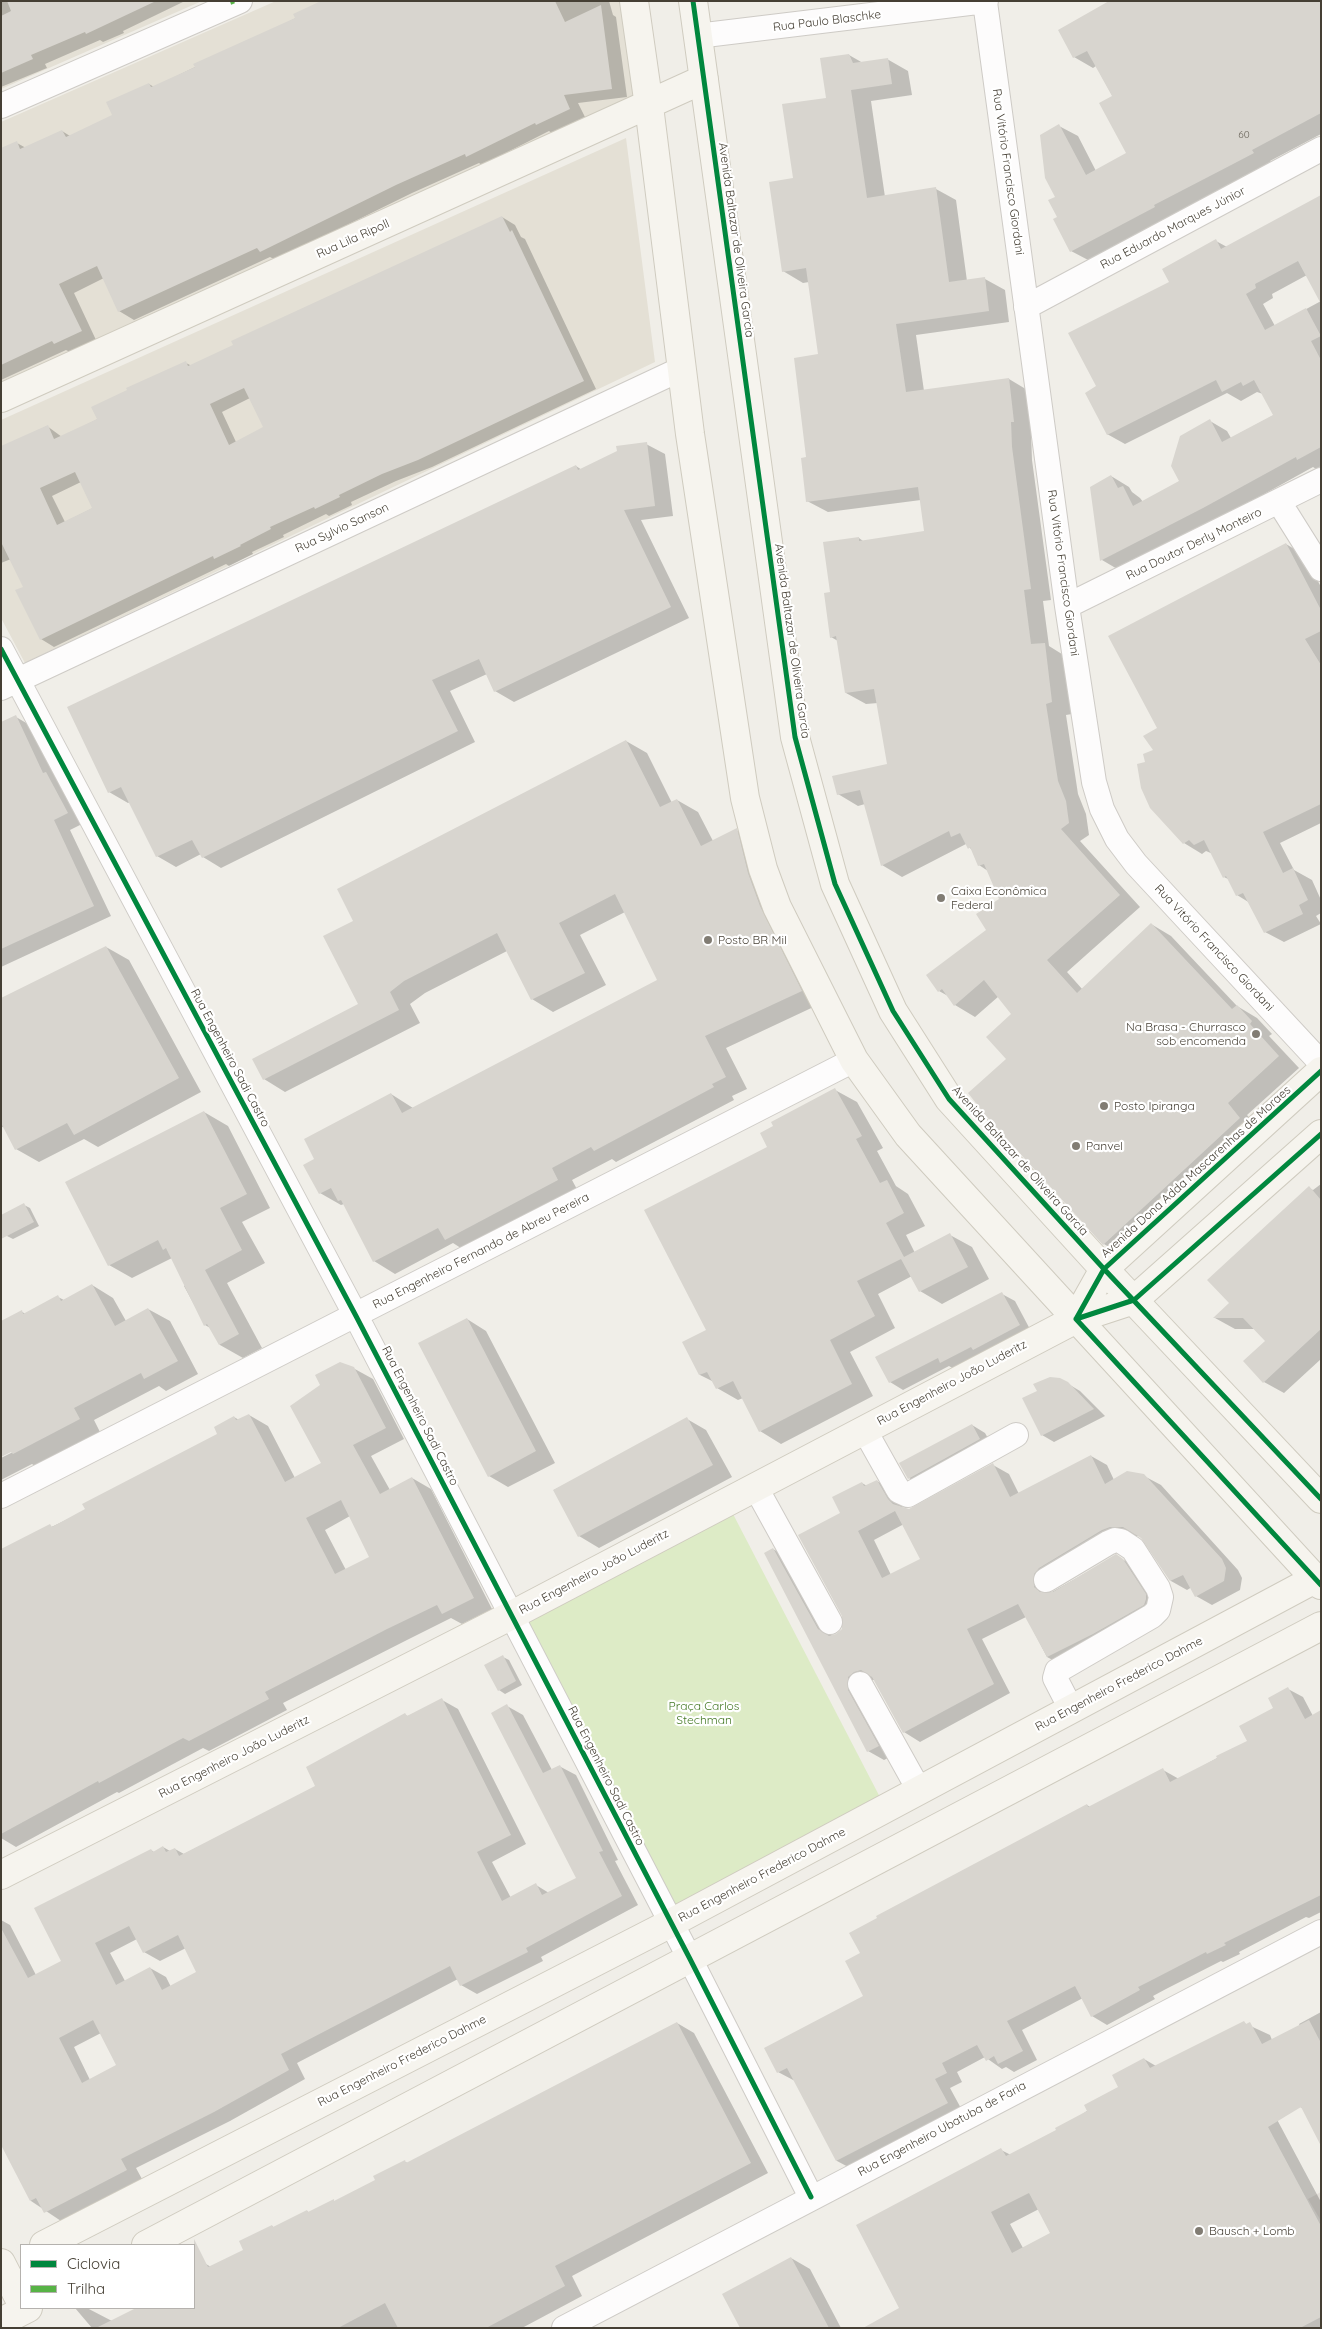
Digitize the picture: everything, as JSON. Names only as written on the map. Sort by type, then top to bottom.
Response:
[{"type":"street","points":[[634,1],[683,368],[690,434],[744,798],[763,869],[777,906],[854,1060],[908,1135],[1318,1582]]},
{"type":"street","name":"Avenida Baltazar de Oliveira Garcia","points":[[692,1],[795,737],[834,884],[893,1011],[949,1099],[1104,1269],[1321,1499]]},
{"type":"street","points":[[1,106],[235,2]]},
{"type":"street","name":"Rua Paulo Blaschke","points":[[697,36],[985,2]]},
{"type":"street","name":"Rua Vitório Francisco Giordani","points":[[985,2],[1066,606],[1094,782],[1102,809],[1117,839],[1136,864],[1321,1063]]},
{"type":"street","name":"Rua Lila Ripoll","points":[[1,398],[649,106],[704,79]]},
{"type":"street","name":"Rua Eduardo Marques Júnior","points":[[1026,307],[1321,149]]},
{"type":"street","name":"Rua Sylvio Sanson","points":[[9,684],[683,368]]},
{"type":"street","name":"Rua Doutor Derly Monteiro","points":[[1066,606],[1321,480]]},
{"type":"street","points":[[1279,502],[1321,569]]},
{"type":"street","name":"Rua Engenheiro Sadi Castro","points":[[1,649],[9,684],[356,1316],[690,1958],[811,2197]]},
{"type":"street","name":"Rua Engenheiro Fernando de Abreu Pereira","points":[[1,1496],[854,1060]]},
{"type":"street","name":"Avenida Dona Adda Mascarenhas de Moraes","points":[[1076,1319],[1104,1269],[1321,1071]]},
{"type":"street","points":[[1134,1300],[1321,1134]]},
{"type":"street","name":"Rua Engenheiro João Luderitz","points":[[1,1875],[512,1616],[755,1486],[1076,1319],[1134,1300]]},
{"type":"street","points":[[864,1429],[899,1491],[908,1495],[1016,1435]]},
{"type":"street","points":[[755,1486],[830,1622]]},
{"type":"street","points":[[1046,1580],[1115,1540],[1121,1541],[1133,1549],[1158,1588],[1161,1597],[1158,1610],[1152,1616],[1057,1671],[1056,1682],[1071,1709]]},
{"type":"street","name":"Rua Engenheiro Frederico Dahme","points":[[46,2244],[671,1923],[1071,1709],[1318,1582]]},
{"type":"street","points":[[148,2244],[1321,1626]]},
{"type":"street","points":[[860,1684],[919,1790]]},
{"type":"street","name":"Rua Engenheiro Ubatuba de Faria","points":[[564,2328],[811,2197],[1321,1932]]},
{"type":"street","points":[[7,2263],[20,2295]]},
{"type":"street","points":[[1,2322],[22,2309]]},
{"type":"shaded area","points":[[1,1],[202,1],[1,89]]},
{"type":"shaded area","points":[[276,1],[622,1],[635,97],[1,386],[1,122]]},
{"type":"shaded area","points":[[626,138],[655,362],[25,663],[1,618],[1,420]]},
{"type":"shaded area","points":[[1321,2192],[1321,2221],[1308,2199]]},
{"type":"green space","name":"Praça Carlos Stechman","points":[[733,1514],[883,1803],[674,1911],[524,1623]]},
{"type":"building","points":[[7,1],[156,1],[86,34],[85,32],[31,55],[33,59],[1,73],[1,16],[11,11]]},
{"type":"building","points":[[321,1],[555,1],[565,22],[601,5],[612,89],[564,95],[570,109],[536,125],[535,123],[466,157],[465,154],[396,185],[260,252],[257,248],[118,312],[97,266],[59,284],[82,331],[54,344],[52,341],[1,365],[1,148],[17,141],[20,149],[62,130],[66,137],[112,115],[106,102],[149,83],[151,87],[195,67],[193,64],[295,18],[293,14]]},
{"type":"building","points":[[1109,1],[1321,1],[1321,113],[1252,150],[1254,153],[1154,205],[1155,207],[1070,252],[1053,219],[1057,217],[1048,200],[1055,197],[1045,178],[1040,135],[1059,124],[1086,175],[1126,153],[1099,103],[1112,96],[1087,51],[1073,58],[1058,30]]},
{"type":"building","points":[[849,54],[853,63],[888,58],[892,84],[851,90],[867,198],[936,187],[949,282],[985,277],[989,311],[896,324],[906,392],[1009,378],[1014,422],[1011,422],[1012,447],[1031,589],[1024,590],[1031,644],[1045,643],[1052,702],[1046,704],[1058,781],[1066,801],[1069,823],[1061,829],[1120,895],[1047,960],[1077,993],[1151,923],[1232,1009],[1237,1005],[1252,1021],[1250,1024],[1279,1056],[1228,1103],[1240,1118],[1103,1245],[986,1116],[968,1093],[1006,1059],[986,1037],[1011,1014],[984,980],[954,1006],[942,989],[938,992],[926,975],[986,930],[976,914],[999,899],[984,864],[978,866],[970,847],[968,849],[960,833],[951,837],[949,831],[881,866],[860,790],[837,795],[832,776],[887,764],[874,689],[845,693],[836,636],[830,638],[824,593],[830,592],[823,542],[859,537],[859,541],[924,531],[918,487],[806,502],[801,458],[806,457],[794,358],[818,354],[806,268],[782,272],[769,182],[793,178],[782,104],[826,98],[820,58]]},
{"type":"building","points":[[1321,195],[1321,304],[1298,261],[1255,284],[1256,288],[1246,294],[1265,330],[1306,308],[1321,336],[1311,341],[1321,360],[1321,447],[1297,460],[1296,457],[1100,561],[1090,487],[1111,475],[1118,488],[1123,486],[1133,506],[1179,481],[1171,466],[1180,436],[1210,419],[1222,442],[1273,415],[1254,380],[1243,386],[1241,382],[1222,392],[1216,380],[1107,435],[1085,393],[1096,386],[1068,333],[1169,282],[1162,269],[1216,239],[1221,249]]},
{"type":"building","points":[[502,216],[510,232],[512,230],[584,381],[418,460],[382,474],[315,509],[314,507],[270,527],[271,529],[241,546],[214,559],[213,556],[40,640],[15,590],[23,587],[1,542],[1,446],[48,425],[54,439],[97,419],[91,407],[127,390],[126,388],[186,361],[188,366],[233,345],[231,341]],"holes":[[[244,388],[263,427],[229,445],[210,404]],[[75,472],[92,508],[57,525],[40,488]]]},
{"type":"building","points":[[647,442],[655,506],[624,510],[671,607],[494,692],[479,659],[432,680],[458,731],[202,858],[192,840],[156,857],[121,787],[108,793],[67,707],[576,465],[578,470],[617,451],[616,446]]},
{"type":"building","points":[[1286,543],[1321,610],[1321,631],[1305,639],[1321,665],[1321,804],[1263,832],[1283,873],[1293,868],[1308,900],[1299,905],[1303,914],[1264,933],[1243,893],[1236,896],[1226,876],[1223,878],[1204,840],[1194,845],[1189,840],[1183,844],[1150,808],[1141,788],[1137,764],[1145,762],[1143,754],[1153,750],[1143,736],[1157,728],[1108,636]]},
{"type":"building","points":[[16,715],[43,773],[46,772],[68,813],[54,820],[94,906],[1,949],[1,722]]},
{"type":"building","points":[[626,740],[660,807],[677,799],[701,846],[737,828],[748,873],[760,906],[802,991],[705,1036],[726,1077],[712,1084],[714,1087],[594,1151],[591,1147],[552,1168],[558,1180],[445,1240],[438,1228],[373,1262],[341,1200],[338,1201],[331,1188],[319,1194],[303,1165],[314,1159],[304,1139],[391,1093],[402,1113],[657,980],[615,894],[559,923],[585,973],[531,1000],[497,933],[404,981],[390,992],[399,1010],[263,1080],[252,1059],[358,1004],[323,936],[353,921],[337,889]]},
{"type":"building","points":[[106,946],[179,1078],[74,1135],[67,1123],[15,1150],[1,1123],[1,998]]},
{"type":"building","points":[[835,1088],[862,1136],[856,1139],[880,1183],[887,1180],[904,1213],[886,1223],[904,1257],[950,1233],[968,1267],[919,1292],[901,1259],[857,1281],[875,1316],[830,1340],[852,1384],[759,1432],[733,1381],[716,1389],[707,1372],[699,1375],[682,1342],[706,1330],[644,1210],[767,1147],[760,1133],[773,1126],[771,1122]]},
{"type":"building","points":[[204,1111],[247,1194],[220,1208],[242,1250],[205,1270],[239,1334],[219,1345],[207,1324],[204,1326],[166,1248],[163,1250],[158,1240],[108,1266],[65,1182]]},
{"type":"building","points":[[1309,1186],[1321,1200],[1321,1329],[1263,1383],[1243,1361],[1265,1341],[1243,1318],[1213,1318],[1229,1303],[1207,1280]]},
{"type":"building","points":[[24,1203],[34,1222],[1,1239],[1,1215]]},
{"type":"building","points":[[92,1284],[115,1326],[148,1308],[178,1361],[144,1379],[141,1373],[74,1408],[80,1419],[13,1454],[11,1452],[1,1457],[1,1321],[22,1310],[23,1314],[58,1295],[61,1301]]},
{"type":"building","points":[[1002,1292],[1020,1325],[973,1350],[971,1347],[940,1363],[938,1358],[889,1383],[875,1357]]},
{"type":"building","points":[[467,1318],[536,1451],[488,1477],[418,1343]]},
{"type":"building","points":[[340,1362],[354,1367],[386,1428],[353,1445],[380,1494],[412,1477],[474,1598],[442,1614],[437,1605],[387,1629],[265,1692],[269,1699],[189,1741],[183,1738],[99,1783],[98,1781],[1,1834],[1,1549],[50,1524],[52,1527],[85,1509],[82,1504],[217,1434],[214,1427],[234,1416],[236,1420],[249,1414],[285,1482],[321,1463],[290,1406],[320,1385],[315,1375]],"holes":[[[341,1500],[369,1557],[335,1574],[306,1518]]]},
{"type":"building","points":[[1050,1377],[1060,1378],[1068,1382],[1094,1409],[1041,1436],[1022,1398],[1037,1391],[1033,1384]]},
{"type":"building","points":[[687,1417],[713,1465],[578,1537],[553,1490]]},
{"type":"building","points":[[972,1424],[980,1439],[908,1479],[899,1463]]},
{"type":"building","points":[[1091,1455],[1105,1484],[1127,1471],[1144,1474],[1222,1559],[1226,1568],[1224,1581],[1195,1597],[1183,1575],[1170,1581],[1141,1538],[1123,1527],[1110,1527],[1102,1530],[1039,1568],[1034,1574],[1034,1587],[1040,1592],[1053,1592],[1116,1554],[1123,1559],[1146,1594],[1144,1605],[1047,1657],[1018,1604],[967,1629],[994,1684],[903,1733],[872,1677],[861,1670],[854,1672],[848,1677],[848,1690],[879,1746],[867,1752],[764,1553],[773,1548],[818,1629],[829,1636],[836,1634],[842,1629],[842,1616],[798,1535],[840,1513],[832,1497],[862,1482],[864,1486],[877,1480],[893,1504],[909,1509],[993,1463],[1010,1497]],"holes":[[[895,1511],[920,1559],[882,1578],[858,1531]]]},
{"type":"building","points":[[503,1655],[516,1681],[498,1691],[484,1665]]},
{"type":"building","points":[[1288,1687],[1305,1719],[1321,1710],[1321,1895],[1224,1943],[1226,1945],[1207,1954],[1206,1952],[1138,1987],[1140,1990],[1091,2017],[1075,1986],[1007,2021],[1023,2051],[998,2064],[994,2056],[986,2061],[977,2045],[942,2063],[947,2073],[935,2079],[948,2103],[836,2161],[787,2068],[777,2073],[764,2048],[863,1996],[845,1961],[860,1953],[849,1933],[877,1918],[876,1916],[1087,1804],[1088,1807],[1163,1768],[1170,1782],[1217,1758],[1216,1756],[1247,1741],[1239,1726],[1273,1708],[1268,1698]]},
{"type":"building","points":[[442,1698],[511,1835],[477,1852],[502,1901],[536,1883],[542,1895],[576,1878],[491,1713],[507,1704],[543,1773],[560,1765],[603,1851],[599,1852],[622,1896],[526,1948],[528,1952],[460,1986],[450,1966],[281,2054],[289,2070],[214,2112],[121,2159],[127,2170],[44,2213],[36,2198],[30,2201],[1,2145],[1,1928],[28,1978],[61,1961],[34,1908],[151,1849],[153,1852],[163,1846],[166,1852],[175,1848],[179,1856],[315,1786],[306,1767],[405,1713],[407,1716]],"holes":[[[129,1926],[143,1953],[178,1935],[196,1972],[162,1990],[150,1967],[116,1985],[95,1943]],[[93,2020],[116,2065],[82,2083],[59,2038]]]},
{"type":"building","points":[[1309,2020],[1321,2043],[1321,2146],[1301,2107],[1268,2127],[1321,2226],[1321,2317],[1300,2328],[863,2328],[899,2308],[856,2225],[1001,2148],[1006,2156],[1056,2130],[1055,2128],[1087,2111],[1084,2105],[1118,2087],[1112,2075],[1144,2058],[1150,2068],[1244,2021],[1246,2024],[1250,2022],[1262,2044]],"holes":[[[1029,2193],[1050,2233],[1012,2253],[991,2212]]]},
{"type":"building","points":[[677,2022],[751,2163],[555,2266],[565,2286],[486,2328],[398,2328],[385,2303],[338,2328],[96,2328],[134,2309],[195,2309],[194,2239],[208,2267],[243,2250],[239,2241],[307,2210],[308,2212],[334,2199],[334,2201],[375,2180],[373,2176],[405,2160],[406,2163]]},
{"type":"building","points":[[791,2257],[829,2328],[740,2328],[722,2294]]},
{"type":"cycle path","points":[[693,1],[795,737],[835,884],[893,1011],[949,1099],[1104,1269],[1321,1499]]},
{"type":"cycle path","points":[[1,649],[356,1316],[690,1959],[811,2197]]},
{"type":"cycle path","points":[[1076,1319],[1104,1269],[1321,1071]]},
{"type":"cycle path","points":[[1076,1319],[1134,1300],[1321,1134]]},
{"type":"cycle path","points":[[1076,1319],[1321,1585]]},
{"type":"place","name":"Caixa Econômica Federal","points":[[941,898]]},
{"type":"place","name":"Posto BR Mil","points":[[708,940]]},
{"type":"place","name":"Na Brasa - Churrasco sob encomenda","points":[[1256,1034]]},
{"type":"place","name":"Posto Ipiranga","points":[[1104,1106]]},
{"type":"place","name":"Panvel","points":[[1076,1146]]},
{"type":"place","name":"Bausch + Lomb","points":[[1199,2231]]}]
